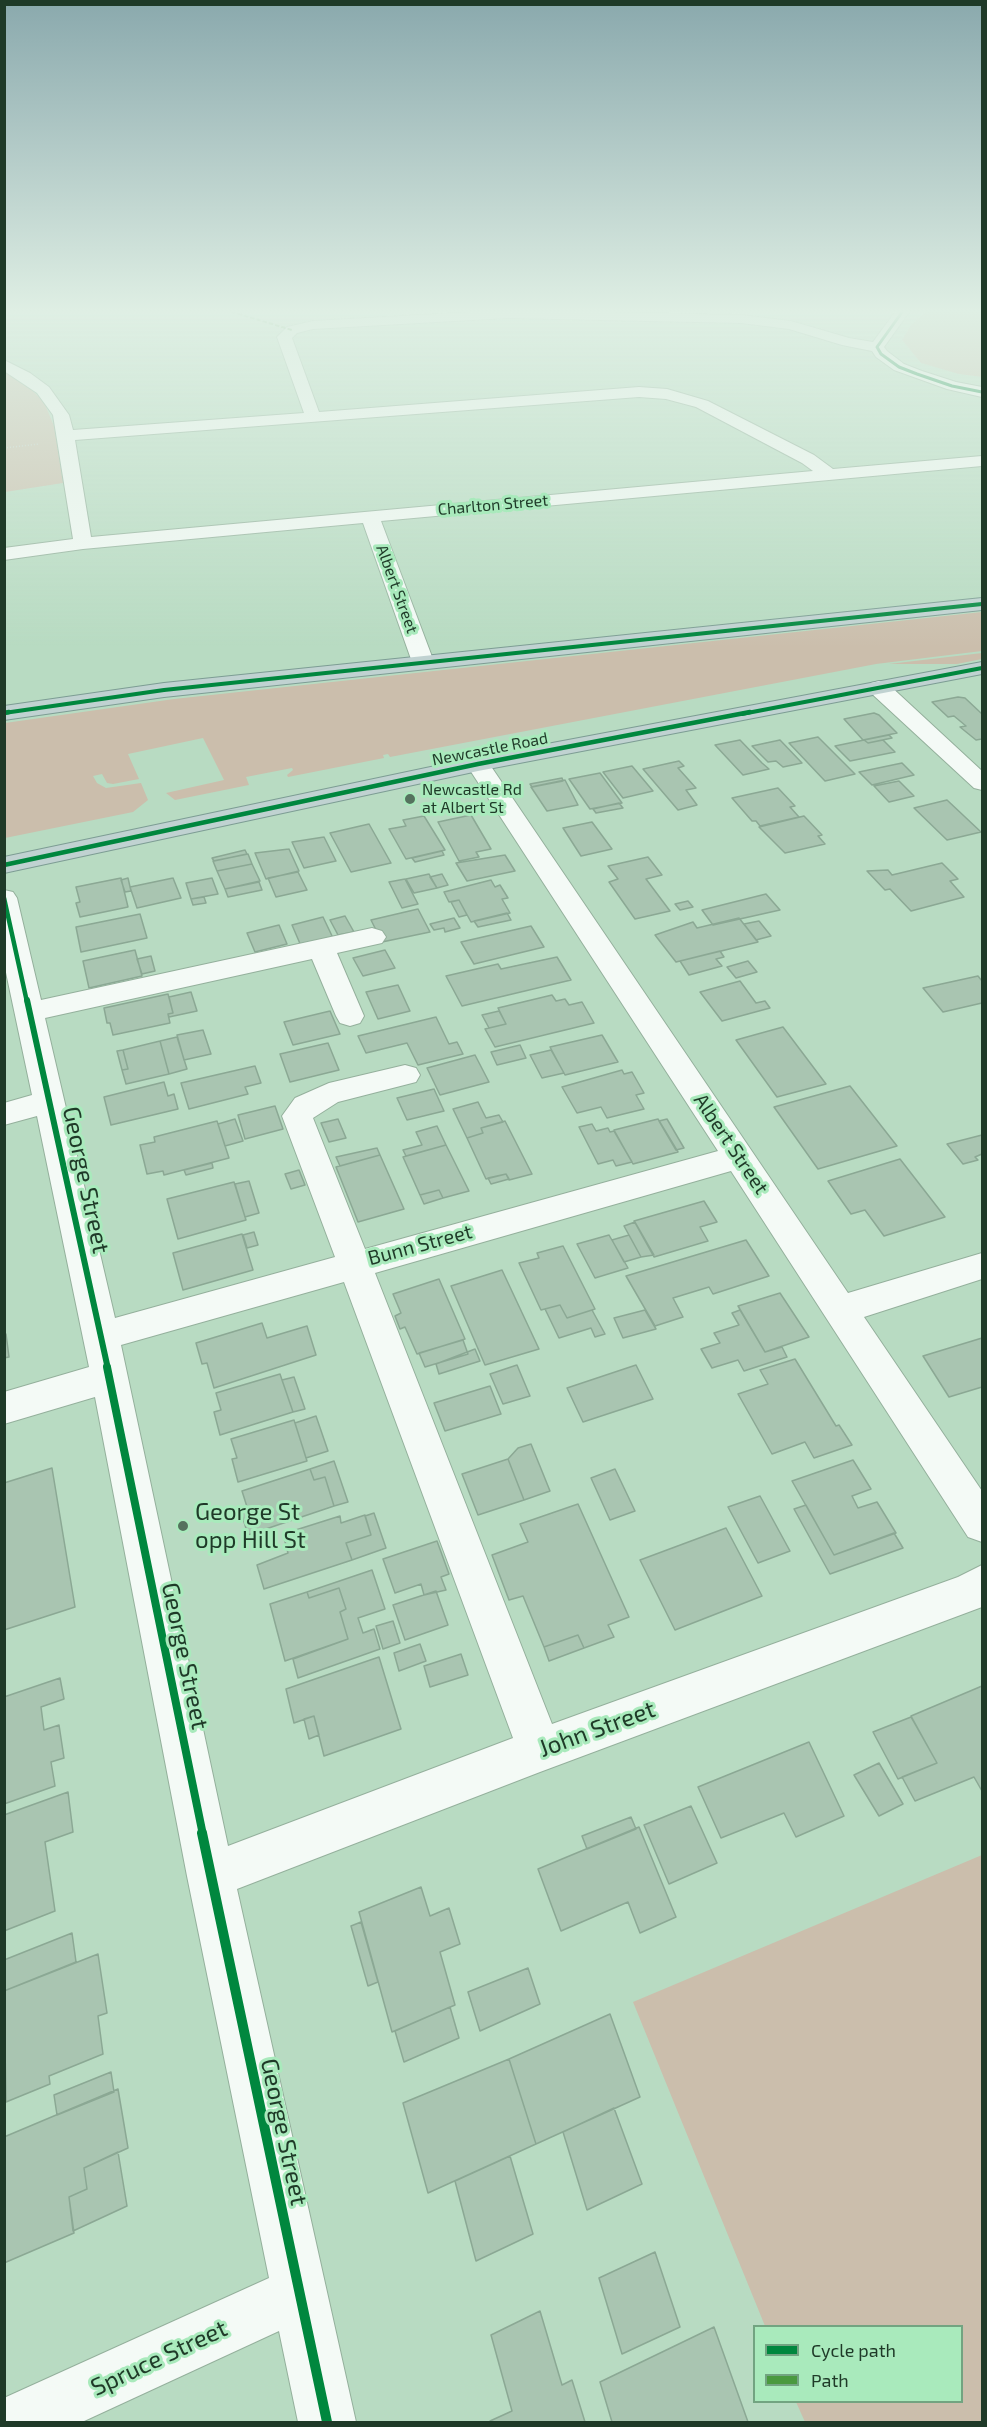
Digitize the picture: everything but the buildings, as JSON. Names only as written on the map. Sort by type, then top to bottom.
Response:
[{"type":"highway","points":[[4,713],[122,695],[982,604]]},
{"type":"highway","name":"Newcastle Road","points":[[4,865],[478,764],[982,668]]},
{"type":"street","points":[[62,421],[83,543]]},
{"type":"street","points":[[66,436],[248,421]]},
{"type":"street","points":[[735,421],[808,459],[829,475]]},
{"type":"street","name":"Charlton Street","points":[[4,554],[83,543],[982,461]]},
{"type":"street","name":"Albert Street","points":[[370,516],[423,662]]},
{"type":"street","points":[[879,688],[961,750],[982,783]]},
{"type":"street","name":"Albert Street","points":[[478,764],[982,1524]]},
{"type":"street","name":"George Street","points":[[4,898],[51,1101],[211,1876],[327,2422]]},
{"type":"street","points":[[31,1012],[372,937]]},
{"type":"street","points":[[321,948],[350,1016]]},
{"type":"street","points":[[405,1075],[329,1094],[306,1106],[297,1116],[540,1750]]},
{"type":"street","points":[[4,1114],[51,1101]]},
{"type":"street","name":"Bunn Street","points":[[4,1408],[105,1356],[354,1263],[740,1157]]},
{"type":"street","points":[[841,1310],[982,1266]]},
{"type":"street","name":"John Street","points":[[211,1876],[540,1750],[971,1592],[982,1584]]},
{"type":"street","name":"Spruce Street","points":[[18,2422],[299,2293]]},
{"type":"shaded area","points":[[4,421],[52,421],[63,483],[5,492]]},
{"type":"shaded area","points":[[982,612],[982,651],[876,664],[390,757],[388,754],[383,755],[384,758],[288,777],[292,768],[246,777],[249,785],[175,800],[166,793],[224,780],[203,738],[128,754],[139,779],[113,784],[107,783],[102,774],[93,776],[97,783],[106,788],[141,783],[148,800],[133,812],[5,838],[5,723],[174,699]]},
{"type":"shaded area","points":[[982,653],[982,659],[957,664],[889,664]]},
{"type":"shaded area","points":[[982,1855],[982,2422],[805,2422],[796,2403],[963,2403],[963,2325],[765,2325],[633,2002]]},
{"type":"cycle path","points":[[4,713],[164,690],[982,604]]},
{"type":"cycle path","points":[[4,865],[478,764],[982,668]]},
{"type":"cycle path","points":[[4,898],[101,1336],[211,1876],[327,2422]]},
{"type":"place","name":"Newcastle Rd at Albert St","points":[[410,799]]},
{"type":"place","name":"George St opp Hill St","points":[[183,1526]]}]
